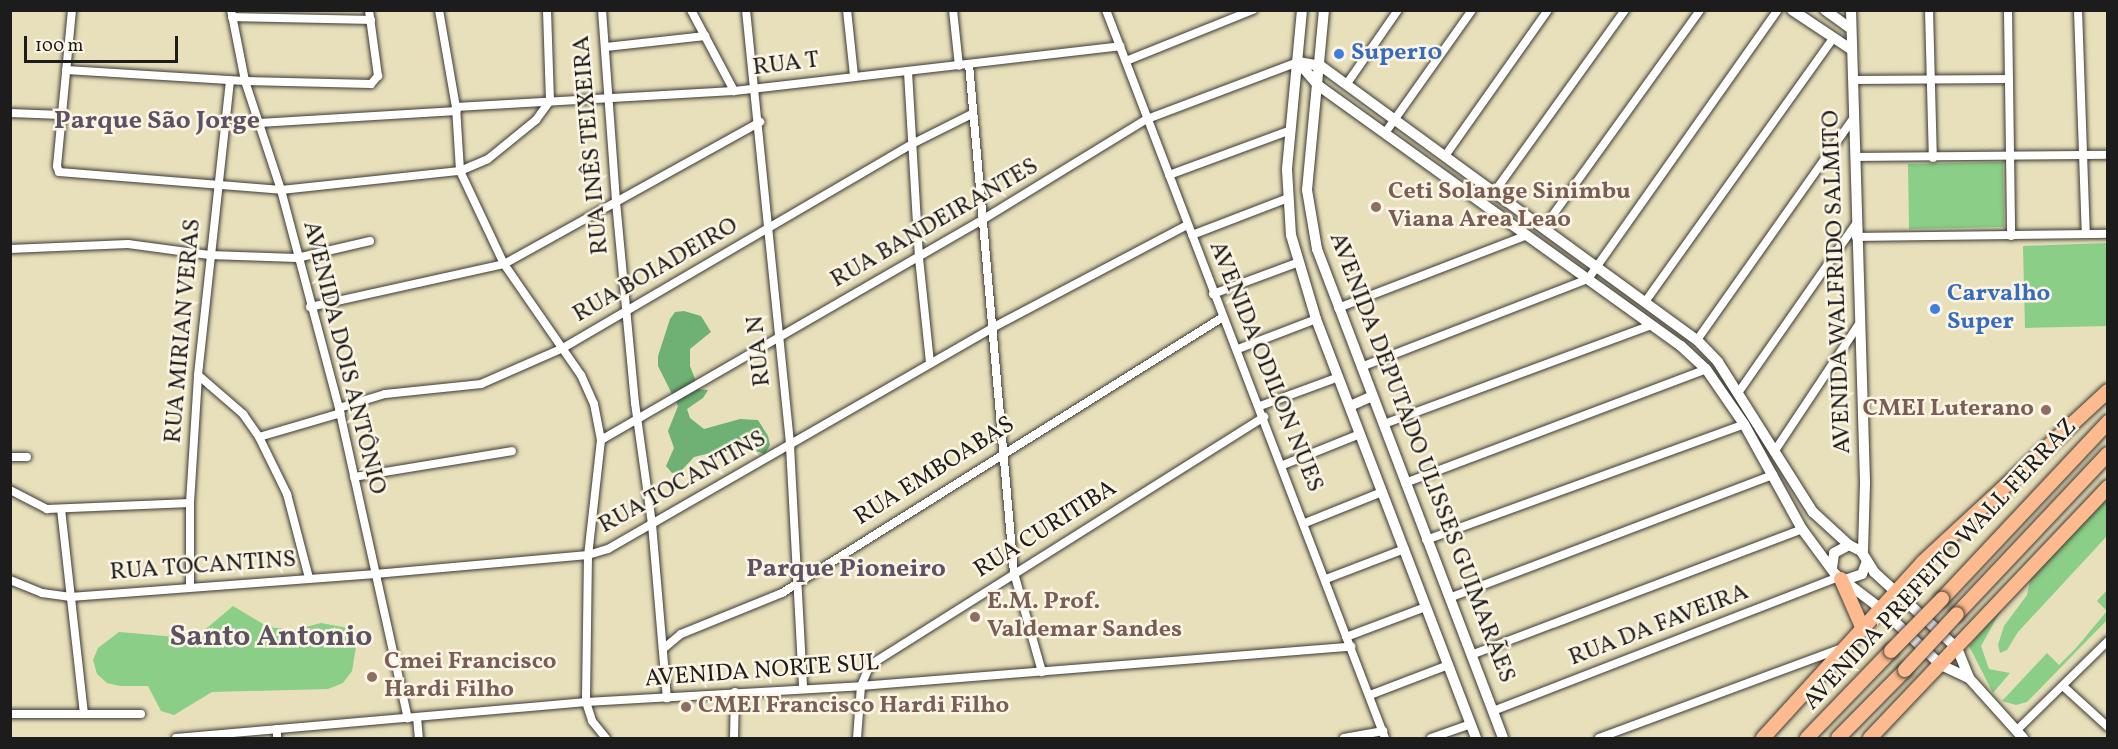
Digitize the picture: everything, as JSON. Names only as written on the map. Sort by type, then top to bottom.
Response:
[{"type":"main road","name":"AVENIDA PREFEITO WALL FERRAZ","points":[[1763,738],[1849,646],[1896,591],[2108,391]]},
{"type":"main road","name":"AVENIDA PREFEITO WALL FERRAZ","points":[[1807,738],[1942,599],[2108,422]]},
{"type":"main road","name":"AVENIDA PREFEITO WALL FERRAZ","points":[[1838,738],[2108,454]]},
{"type":"main road","points":[[1870,738],[2108,487]]},
{"type":"main road","points":[[1839,576],[1863,629]]},
{"type":"street","points":[[72,10],[59,172],[216,187],[281,190],[460,171],[488,159],[516,139],[550,100],[547,10]]},
{"type":"street","points":[[66,70],[230,81],[376,81],[369,10]]},
{"type":"street","points":[[439,10],[457,109],[460,171],[504,264],[562,348],[594,404],[601,440],[588,555],[586,702],[592,720],[606,738]]},
{"type":"street","name":"RUA INÊS TEIXEIRA","points":[[602,10],[616,202],[638,420],[652,524],[663,649]]},
{"type":"street","points":[[692,10],[734,91]]},
{"type":"street","name":"RUA N","points":[[746,10],[760,122],[768,229],[790,446],[803,689]]},
{"type":"street","points":[[847,10],[854,76]]},
{"type":"street","points":[[953,10],[959,66]]},
{"type":"street","name":"AVENIDA ODILON NUES","points":[[1106,10],[1213,294],[1238,349],[1283,465],[1384,735]]},
{"type":"street","points":[[1126,61],[1254,10]]},
{"type":"street","name":"AVENIDA DEPUTADO ULISSES GUIMARÃES","points":[[1302,10],[1286,199],[1299,262],[1316,319],[1476,738]]},
{"type":"street","name":"AVENIDA DEPUTADO ULISSES GUIMARÃES","points":[[1324,10],[1321,66],[1307,190],[1317,249],[1503,738]]},
{"type":"street","points":[[1346,85],[1398,10]]},
{"type":"street","points":[[1385,133],[1472,10]]},
{"type":"street","points":[[1445,156],[1548,10]]},
{"type":"street","points":[[1495,192],[1625,10]]},
{"type":"street","points":[[1545,226],[1700,10]]},
{"type":"street","points":[[1361,367],[1588,279],[1778,10]]},
{"type":"street","points":[[1792,10],[1852,50]]},
{"type":"street","points":[[1825,10],[1851,29]]},
{"type":"street","name":"AVENIDA WALFRIDO SALMITO","points":[[1851,10],[1865,556]]},
{"type":"street","points":[[1929,10],[1933,158]]},
{"type":"street","points":[[2008,10],[2011,236]]},
{"type":"street","points":[[2078,10],[2086,234]]},
{"type":"street","points":[[232,14],[371,20]]},
{"type":"street","name":"AVENIDA DOIS ANTÔNIO","points":[[232,14],[245,81],[281,190],[310,307],[340,411],[375,574],[419,738]]},
{"type":"street","points":[[606,47],[705,36]]},
{"type":"street","points":[[1646,302],[1833,38]]},
{"type":"street","name":"RUA T","points":[[259,123],[550,100],[734,91],[1120,46]]},
{"type":"street","points":[[1298,62],[1321,66],[1545,226],[1697,340],[1718,362],[1813,512],[1849,545],[1865,556],[1896,591],[1957,648],[1969,678],[2020,735],[2108,640]]},
{"type":"street","points":[[1298,62],[1319,86],[1652,325],[1706,369],[1744,424],[1802,529],[1839,576],[1881,608],[1941,665],[1969,678]]},
{"type":"street","name":"RUA BANDEIRANTES","points":[[601,440],[919,258],[1147,119],[1298,62]]},
{"type":"street","points":[[969,64],[1014,573],[1042,672]]},
{"type":"street","points":[[908,72],[919,258],[930,363]]},
{"type":"street","points":[[1854,80],[2009,79]]},
{"type":"street","name":"RUA MIRIAN VERAS","points":[[190,586],[190,503],[198,375],[216,187],[230,81]]},
{"type":"street","points":[[10,113],[62,115]]},
{"type":"street","name":"RUA BOIADEIRO","points":[[259,437],[386,394],[481,384],[562,348],[914,143],[972,114]]},
{"type":"street","points":[[1697,340],[1853,119]]},
{"type":"street","points":[[310,307],[504,264],[760,122]]},
{"type":"street","points":[[1169,175],[1291,130]]},
{"type":"street","points":[[1855,157],[2108,155]]},
{"type":"street","points":[[1191,235],[1286,199]]},
{"type":"street","points":[[1738,393],[1856,224]]},
{"type":"street","name":"RUA TOCANTINS","points":[[10,580],[42,594],[71,597],[588,555],[608,549],[992,328],[1187,225]]},
{"type":"street","points":[[1856,237],[2108,234]]},
{"type":"street","points":[[1338,308],[1527,235]]},
{"type":"street","points":[[10,249],[128,244],[209,255],[297,258],[370,241]]},
{"type":"street","points":[[1213,294],[1299,262]]},
{"type":"street","name":"RUA EMBOABAS","points":[[663,649],[681,634],[756,606],[1223,317]]},
{"type":"street","points":[[1238,349],[1316,319]]},
{"type":"street","points":[[1774,452],[1859,324]]},
{"type":"street","points":[[1384,424],[1652,325]]},
{"type":"street","points":[[1405,483],[1706,369]]},
{"type":"street","points":[[198,375],[243,414],[259,437],[287,494],[309,578]]},
{"type":"street","points":[[1260,406],[1339,377]]},
{"type":"street","points":[[1350,406],[1372,396]]},
{"type":"street","name":"RUA CURITIBA","points":[[861,686],[870,665],[1264,417]]},
{"type":"street","points":[[1426,540],[1744,424]]},
{"type":"street","points":[[1283,465],[1360,434]]},
{"type":"street","points":[[354,477],[512,451]]},
{"type":"street","points":[[10,458],[27,458]]},
{"type":"street","points":[[1449,598],[1773,475]]},
{"type":"street","points":[[10,490],[47,509],[190,503]]},
{"type":"street","points":[[1305,523],[1382,492]]},
{"type":"street","points":[[61,509],[84,713]]},
{"type":"street","points":[[1471,655],[1802,529]]},
{"type":"street","points":[[1839,576],[1834,553],[1849,545]]},
{"type":"street","points":[[1326,579],[1404,549]]},
{"type":"street","points":[[1839,576],[1862,574],[1865,556]]},
{"type":"street","name":"RUA DA FAVEIRA","points":[[1493,711],[1839,576]]},
{"type":"street","points":[[1346,637],[1426,607]]},
{"type":"street","points":[[1599,738],[1849,646]]},
{"type":"street","name":"AVENIDA NORTE SUL","points":[[176,738],[277,734],[412,717],[586,702],[861,686],[1351,647]]},
{"type":"street","points":[[663,649],[666,698]]},
{"type":"street","points":[[1370,694],[1448,665]]},
{"type":"street","points":[[857,738],[861,686]]},
{"type":"street","points":[[2064,687],[2108,727]]},
{"type":"street","points":[[734,738],[735,692]]},
{"type":"street","points":[[10,714],[141,714]]},
{"type":"street","points":[[1431,738],[1471,724]]},
{"type":"street","points":[[1344,738],[1384,735]]},
{"type":"green space","points":[[2003,162],[2004,227],[1909,229],[1908,164]]},
{"type":"green space","points":[[2107,243],[2107,326],[2025,328],[2023,246]]},
{"type":"green space","points":[[684,311],[701,316],[711,332],[690,349],[690,366],[699,389],[708,390],[703,398],[687,409],[690,418],[704,429],[740,419],[758,420],[768,436],[770,445],[765,454],[739,446],[694,457],[681,471],[672,473],[666,466],[674,448],[668,431],[678,406],[658,366],[658,356],[670,319],[675,312]]},
{"type":"green space","points":[[2107,494],[2107,536],[2018,632],[2007,650],[2000,653],[1998,645],[2004,626],[2027,595],[2031,576]]},
{"type":"green space","points":[[2107,590],[2107,611],[2097,601]]},
{"type":"green space","points":[[2005,603],[1981,646],[1989,669],[2010,673],[1993,693],[1969,646]]},
{"type":"green space","points":[[233,606],[268,627],[295,630],[321,623],[348,628],[357,641],[352,671],[343,683],[328,689],[212,692],[174,715],[161,711],[148,686],[120,686],[107,683],[97,674],[93,660],[98,648],[119,632],[188,638],[201,633]]},
{"type":"green space","points":[[2107,611],[2107,620],[2027,702],[2016,705],[2002,701],[2047,653],[2059,665]]},
{"type":"place","name":"Super10","points":[[1339,54]]},
{"type":"place","name":"Ceti Solange Sinimbu Viana Area Leao","points":[[1376,207]]},
{"type":"place","name":"Carvalho Super","points":[[1935,309]]},
{"type":"place","name":"CMEI Luterano","points":[[2046,410]]},
{"type":"place","name":"E.M. Prof. Valdemar Sandes","points":[[975,617]]},
{"type":"place","name":"Cmei Francisco Hardi Filho","points":[[372,677]]},
{"type":"place","name":"CMEI Francisco Hardi Filho","points":[[686,707]]},
{"type":"district","name":"Parque São Jorge","points":[[157,122]]},
{"type":"district","name":"Parque Pioneiro","points":[[846,570]]},
{"type":"district","name":"Santo Antonio","points":[[271,637]]}]
